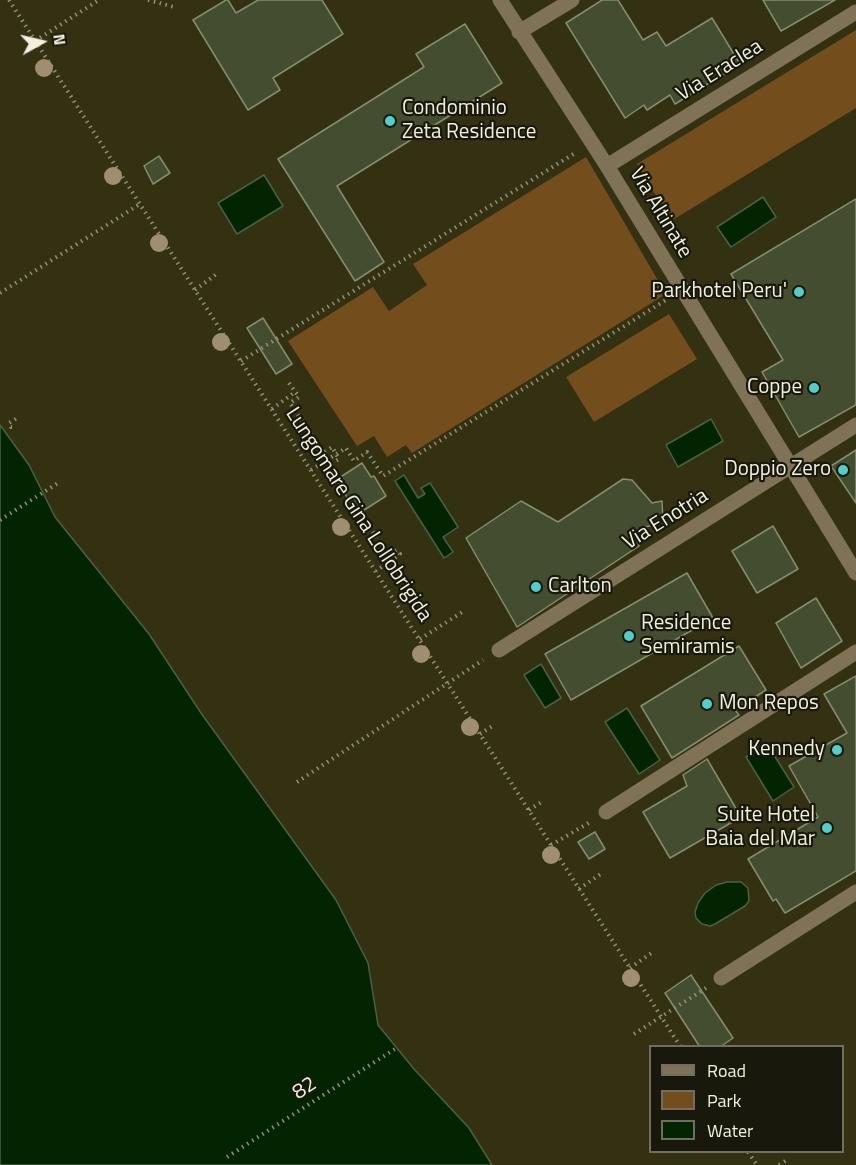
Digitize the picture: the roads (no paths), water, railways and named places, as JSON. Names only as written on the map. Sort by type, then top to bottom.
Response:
[{"type":"street","name":"Via Altinate","points":[[500,0],[607,166],[856,573]]},
{"type":"street","points":[[519,32],[572,0]]},
{"type":"street","name":"Via Eraclea","points":[[607,166],[856,12]]},
{"type":"street","name":"Via Enotria","points":[[499,650],[856,425]]},
{"type":"street","points":[[606,812],[856,652]]},
{"type":"street","points":[[722,978],[856,892]]},
{"type":"water","points":[[264,175],[283,206],[237,234],[218,203]]},
{"type":"water","points":[[763,197],[776,217],[731,247],[717,227]]},
{"type":"water","points":[[711,419],[723,441],[678,467],[666,445]]},
{"type":"water","points":[[0,425],[29,465],[55,517],[149,634],[201,713],[336,900],[368,963],[378,1025],[414,1069],[469,1128],[492,1165],[0,1165]]},
{"type":"water","points":[[404,475],[418,498],[425,494],[421,488],[430,483],[458,527],[443,537],[453,552],[444,558],[395,481]]},
{"type":"water","points":[[541,664],[561,698],[545,708],[524,675]]},
{"type":"water","points":[[627,708],[660,760],[639,774],[605,722]]},
{"type":"water","points":[[767,744],[794,787],[773,801],[746,757]]},
{"type":"water","points":[[741,882],[748,888],[749,901],[745,906],[715,924],[710,926],[702,924],[696,918],[698,903],[705,893],[716,885]]},
{"type":"place","name":"Condominio Zeta Residence","points":[[390,121]]},
{"type":"place","name":"Parkhotel Peru'","points":[[799,292]]},
{"type":"place","name":"Coppe","points":[[814,388]]},
{"type":"place","name":"Doppio Zero","points":[[843,470]]},
{"type":"place","name":"Carlton","points":[[536,587]]},
{"type":"place","name":"Residence Semiramis","points":[[629,636]]},
{"type":"place","name":"Mon Repos","points":[[707,704]]},
{"type":"place","name":"Kennedy","points":[[837,750]]},
{"type":"place","name":"Suite Hotel Baia del Mar","points":[[827,828]]}]
